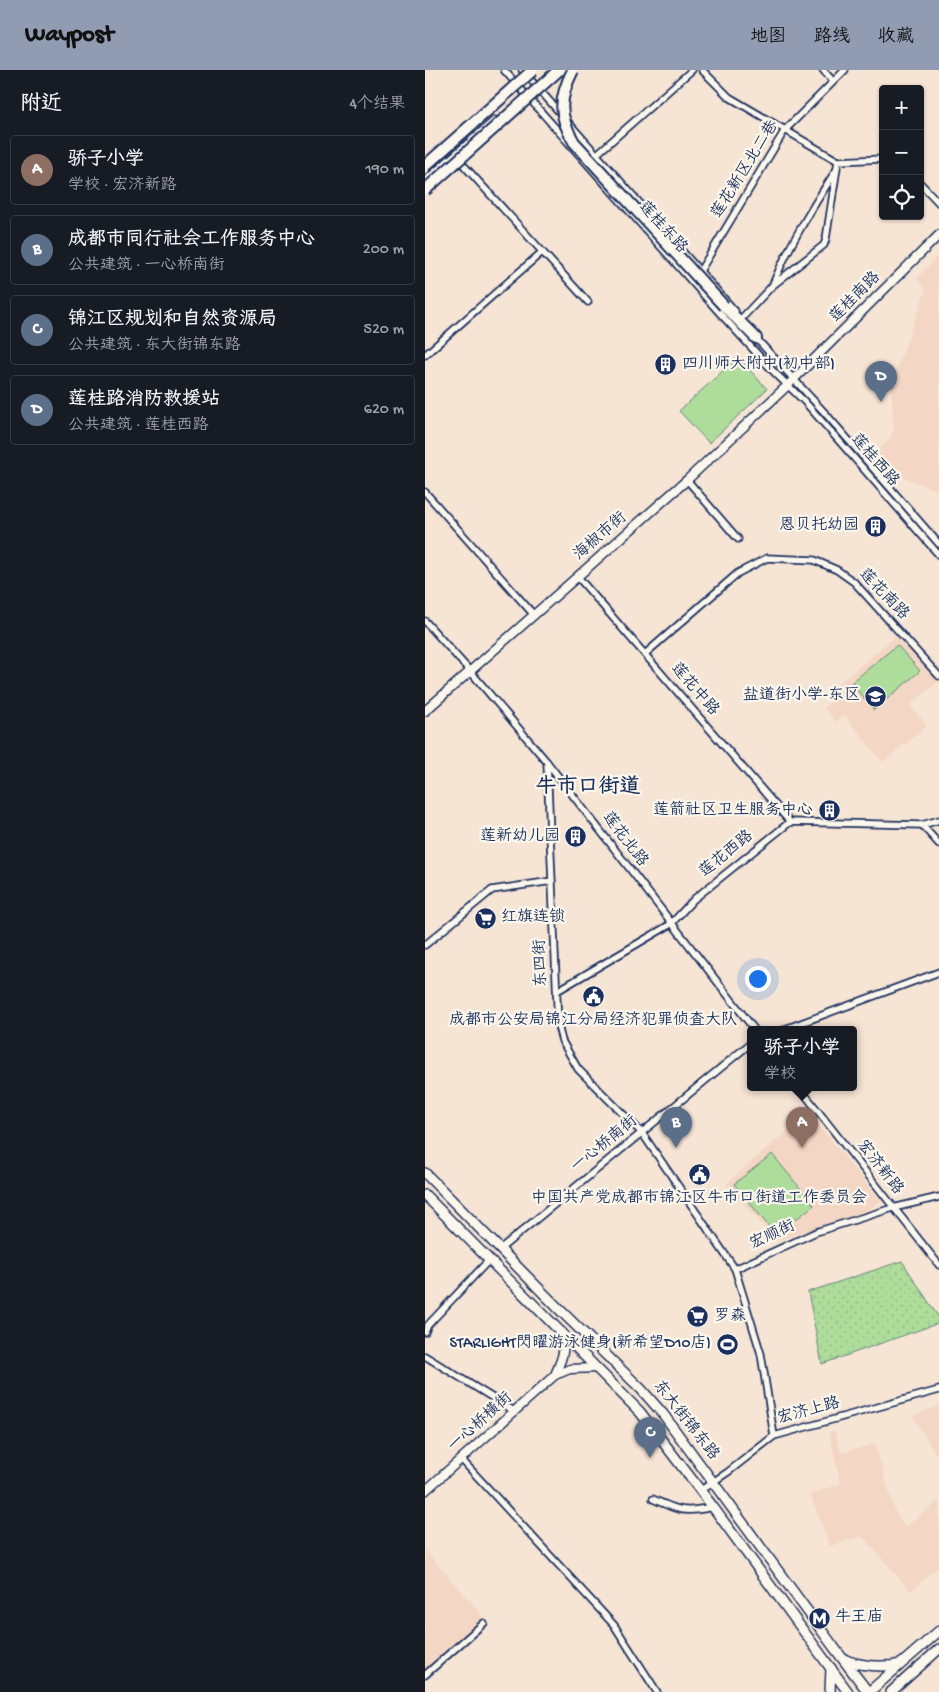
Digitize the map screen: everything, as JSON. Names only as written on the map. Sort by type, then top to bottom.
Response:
[{"type":"highway","points":[[425,190],[559,70]]},
{"type":"highway","points":[[573,70],[563,95],[562,106],[566,128],[574,142],[724,306],[756,338]]},
{"type":"highway","points":[[425,165],[531,74]]},
{"type":"main road","name":"东大街锦东路","points":[[425,1173],[571,1322],[641,1389],[663,1414],[869,1692]]},
{"type":"main road","name":"东大街锦东路","points":[[425,1195],[640,1412],[701,1490],[848,1692]]},
{"type":"main road","points":[[562,1332],[571,1322]]},
{"type":"main road","points":[[608,1378],[618,1367]]},
{"type":"main road","points":[[869,1692],[939,1631]]},
{"type":"main road","points":[[891,1692],[939,1649]]},
{"type":"main road","points":[[842,1658],[851,1662],[889,1666],[902,1663]]},
{"type":"main road","points":[[830,1692],[831,1668]]},
{"type":"main road","points":[[904,1692],[908,1677]]},
{"type":"street","name":"莲桂东路","points":[[504,70],[717,310],[790,382]]},
{"type":"street","name":"莲桂东路","points":[[522,70],[531,74],[535,86],[700,271],[741,319],[790,382]]},
{"type":"street","points":[[425,165],[538,70]]},
{"type":"street","points":[[425,182],[552,70]]},
{"type":"street","points":[[597,154],[692,70]]},
{"type":"street","points":[[702,70],[729,97],[838,161],[879,159]]},
{"type":"street","points":[[823,70],[833,81]]},
{"type":"street","name":"莲花新区北二巷","points":[[700,271],[785,130],[845,70]]},
{"type":"street","points":[[455,156],[588,302]]},
{"type":"street","points":[[741,319],[772,286],[824,245],[827,239],[838,161]]},
{"type":"street","points":[[772,286],[789,250],[837,168]]},
{"type":"street","points":[[924,187],[939,202]]},
{"type":"street","name":"莲桂南路","points":[[790,382],[939,235]]},
{"type":"street","points":[[425,355],[542,252]]},
{"type":"street","name":"海椒市街","points":[[425,711],[687,480],[790,382]]},
{"type":"street","name":"莲桂西路","points":[[790,382],[825,414],[939,544]]},
{"type":"street","name":"莲桂西路","points":[[790,382],[811,409],[939,555]]},
{"type":"street","points":[[687,480],[738,539]]},
{"type":"street","points":[[425,492],[534,615]]},
{"type":"street","name":"莲花南路","points":[[645,654],[737,573],[767,558],[814,560],[837,570],[854,582],[939,676]]},
{"type":"street","name":"莲花中路","points":[[577,576],[790,822]]},
{"type":"street","name":"莲花北路","points":[[425,621],[547,762],[752,1026]]},
{"type":"street","name":"东四街","points":[[547,762],[558,1026],[562,1041],[578,1069],[641,1133],[735,1269],[761,1354],[774,1436]]},
{"type":"street","points":[[790,822],[922,826],[939,820]]},
{"type":"street","name":"莲花西路","points":[[557,991],[671,924],[694,899],[790,822]]},
{"type":"street","points":[[922,826],[939,844]]},
{"type":"street","points":[[425,945],[491,890],[552,881]]},
{"type":"street","points":[[793,1026],[939,972]]},
{"type":"street","name":"一心桥南街","points":[[500,1249],[747,1046]]},
{"type":"street","name":"宏济新路","points":[[802,1091],[939,1265]]},
{"type":"street","name":"宏顺街","points":[[735,1269],[816,1232],[893,1208],[939,1197]]},
{"type":"street","points":[[425,1332],[428,1325],[489,1260]]},
{"type":"street","name":"一心桥横街","points":[[555,1375],[564,1355],[562,1332]]},
{"type":"street","points":[[425,1356],[515,1412]]},
{"type":"street","name":"一心桥横街","points":[[425,1491],[555,1375],[570,1369],[597,1368]]},
{"type":"street","name":"宏济上路","points":[[701,1490],[774,1436],[939,1390]]},
{"type":"street","points":[[461,1459],[614,1625],[657,1692]]},
{"type":"street","points":[[653,1498],[677,1510],[695,1511],[713,1507]]},
{"type":"street","points":[[425,1675],[484,1623]]},
{"type":"shaded area","points":[[939,255],[939,491],[890,472],[874,455],[890,439],[894,428],[891,385],[926,290],[917,278]]},
{"type":"shaded area","name":"盐道街小学-东区","points":[[898,634],[938,682],[910,705],[927,726],[883,762],[844,715],[836,722],[824,708],[835,699],[829,692]]},
{"type":"shaded area","points":[[808,1113],[881,1201],[864,1212],[777,1241],[726,1184]]},
{"type":"shaded area","points":[[939,1406],[939,1458],[912,1416]]},
{"type":"shaded area","points":[[834,1430],[841,1453],[875,1444],[895,1512],[905,1527],[939,1501],[939,1566],[911,1591],[862,1536],[830,1546],[810,1494],[841,1484],[829,1432]]},
{"type":"shaded area","points":[[425,1550],[484,1617],[425,1673]]},
{"type":"green space","points":[[738,357],[767,389],[709,443],[679,411]]},
{"type":"green space","points":[[897,645],[920,671],[874,710],[851,683]]},
{"type":"green space","points":[[772,1154],[814,1205],[776,1235],[734,1184]]},
{"type":"green space","points":[[902,1261],[939,1318],[939,1323],[822,1364],[808,1292]]},
{"type":"place","name":"四川师大附中(初中部)","points":[[666,365]]},
{"type":"place","name":"莲桂路消防救援站","points":[[881,402]]},
{"type":"place","name":"恩贝托幼园","points":[[875,526]]},
{"type":"place","name":"盐道街小学-东区","points":[[876,696]]},
{"type":"place","name":"莲箭社区卫生服务中心","points":[[829,811]]},
{"type":"place","name":"莲新幼儿园","points":[[576,837]]},
{"type":"place","name":"红旗连锁","points":[[485,918]]},
{"type":"place","name":"成都市公安局锦江分局经济犯罪侦查大队","points":[[593,997]]},
{"type":"place","name":"成都市同行社会工作服务中心","points":[[676,1148]]},
{"type":"place","name":"骄子小学","points":[[802,1148]]},
{"type":"place","name":"中国共产党成都市锦江区牛市口街道工作委员会","points":[[699,1175]]},
{"type":"place","name":"罗森","points":[[698,1317]]},
{"type":"place","name":"STARLIGHT閃曜游泳健身(新希望D10店)","points":[[727,1344]]},
{"type":"place","name":"锦江区规划和自然资源局","points":[[650,1458]]},
{"type":"place","name":"牛王庙","points":[[819,1618]]},
{"type":"district","name":"牛市口街道","points":[[588,788]]}]
